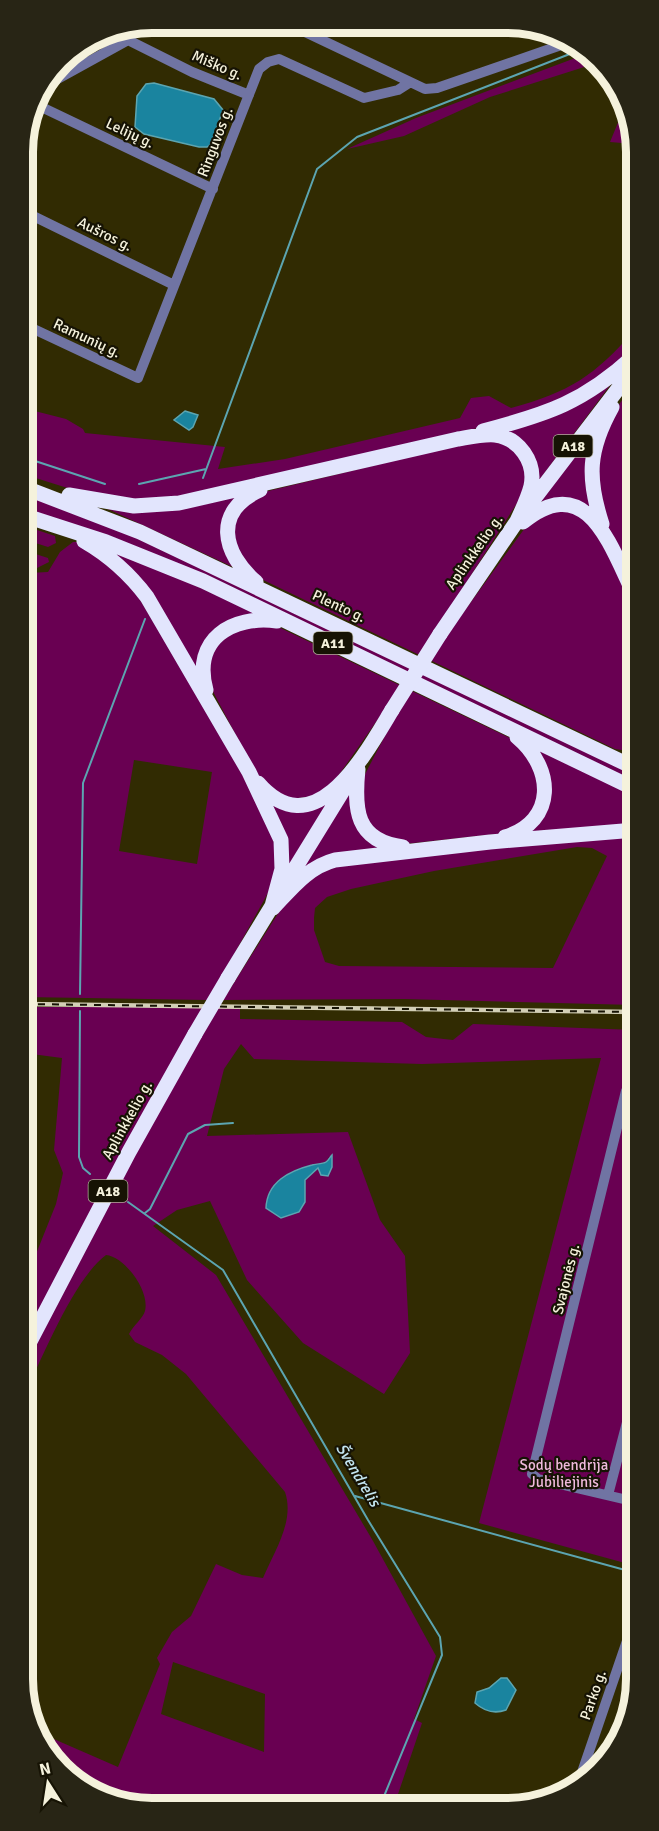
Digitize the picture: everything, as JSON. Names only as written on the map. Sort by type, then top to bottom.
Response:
[{"type":"highway","points":[[33,488],[111,503],[156,506],[309,475],[458,439],[543,414],[573,402],[604,382],[626,363]]},
{"type":"highway","name":"Aplinkkelio g.","points":[[33,1336],[129,1152],[195,1034],[392,711],[440,634],[513,527],[626,379]]},
{"type":"highway","points":[[605,536],[592,493],[592,456],[600,429],[626,383]]},
{"type":"highway","points":[[458,439],[493,435],[505,437],[520,448],[527,458],[532,477],[513,527]]},
{"type":"highway","points":[[267,592],[235,561],[227,540],[229,522],[242,501],[252,494],[309,475]]},
{"type":"highway","name":"Plento g.","points":[[33,490],[140,532],[626,764]]},
{"type":"highway","points":[[513,527],[538,510],[562,503],[583,510],[593,518],[605,536],[626,578]]},
{"type":"highway","name":"A11","points":[[33,519],[154,560],[293,624],[626,785]]},
{"type":"highway","points":[[33,520],[81,539],[113,560],[132,577],[147,597],[249,772],[281,840],[282,869],[271,909]]},
{"type":"highway","points":[[211,708],[203,672],[205,658],[218,635],[241,621],[256,618],[293,624]]},
{"type":"highway","points":[[490,842],[524,829],[539,810],[545,792],[544,773],[539,760],[527,746],[501,724]]},
{"type":"highway","points":[[567,734],[626,756]]},
{"type":"highway","points":[[249,772],[274,798],[297,805],[321,799],[357,768]]},
{"type":"highway","points":[[357,768],[356,810],[367,831],[387,845],[423,849]]},
{"type":"highway","points":[[271,909],[305,875],[325,863],[423,849],[626,831]]},
{"type":"street","points":[[306,33],[424,89],[437,88],[560,45]]},
{"type":"street","name":"Miško g.","points":[[121,37],[192,72],[249,95]]},
{"type":"street","points":[[59,78],[128,40]]},
{"type":"street","name":"Ringuvos g.","points":[[138,378],[260,69],[268,62],[279,59],[364,98],[398,90],[409,83]]},
{"type":"street","name":"Lelijų g.","points":[[42,107],[213,189]]},
{"type":"street","name":"Aušros g.","points":[[33,216],[174,285]]},
{"type":"street","name":"Ramunių g.","points":[[33,329],[138,378]]},
{"type":"street","name":"Svajonės g.","points":[[608,1495],[538,1479],[532,1474],[626,1091]]},
{"type":"street","points":[[626,1426],[608,1495],[626,1500]]},
{"type":"street","name":"Parko g.","points":[[582,1771],[626,1644]]},
{"type":"green space","points":[[578,57],[588,66],[490,97],[404,136],[347,149],[416,118]]},
{"type":"green space","points":[[621,116],[625,143],[610,142]]},
{"type":"green space","points":[[626,340],[626,356],[575,397],[458,434],[189,497],[134,501],[77,491],[33,477],[33,411],[66,419],[83,429],[85,433],[225,447],[218,469],[285,459],[460,418],[471,398],[489,396],[511,408],[532,402],[580,380]]},
{"type":"green space","points":[[614,380],[534,487],[535,471],[500,430]]},
{"type":"green space","points":[[626,394],[626,567],[610,536],[595,492],[605,426]]},
{"type":"green space","points":[[596,424],[594,514],[563,498],[538,502]]},
{"type":"green space","points":[[488,438],[515,447],[528,473],[519,500],[431,638],[441,643],[530,521],[568,507],[597,529],[626,590],[626,751],[615,749],[259,578],[232,546],[237,511],[264,492]]},
{"type":"green space","points":[[242,493],[230,508],[233,567],[95,503]]},
{"type":"green space","points":[[33,496],[98,519],[626,771],[626,777],[33,513]]},
{"type":"green space","points":[[33,529],[55,536],[56,543],[48,547],[33,542]]},
{"type":"green space","points":[[73,542],[79,542],[123,571],[259,799],[279,857],[269,891],[209,1000],[33,997],[33,573],[48,572],[60,552]],"holes":[[[134,760],[212,772],[197,864],[119,851]]]},
{"type":"green space","points":[[111,551],[185,580],[260,615],[218,629],[199,678]]},
{"type":"green space","points":[[33,553],[48,558],[49,562],[37,568],[33,567]]},
{"type":"green space","points":[[270,623],[512,739],[523,747],[542,786],[531,816],[506,833],[404,844],[389,842],[366,824],[362,780],[388,730],[390,702],[336,779],[316,796],[289,799],[266,786],[253,768],[208,682],[207,663],[227,630]]},
{"type":"green space","points":[[535,747],[626,791],[626,824],[523,835],[542,814]]},
{"type":"green space","points":[[351,787],[352,805],[386,850],[302,869]]},
{"type":"green space","points":[[333,796],[286,873],[269,799],[279,805]]},
{"type":"green space","points":[[626,833],[626,1005],[404,999],[223,1000],[284,904],[324,867]],"holes":[[[577,847],[592,848],[607,856],[553,968],[339,966],[325,962],[314,930],[315,908],[327,897],[351,889],[434,871]]]},
{"type":"green space","points":[[33,1007],[204,1007],[84,1223],[33,1322],[33,1262],[56,1204],[63,1173],[54,1150],[62,1058],[33,1054]]},
{"type":"green space","name":"Sodų bendrija Jubiliejinis","points":[[218,1008],[240,1008],[240,1019],[402,1022],[426,1037],[453,1040],[473,1024],[626,1030],[626,1563],[479,1523],[601,1058],[422,1064],[254,1059],[241,1044],[224,1069],[207,1136],[348,1132],[380,1220],[405,1256],[410,1353],[384,1394],[303,1343],[247,1280],[210,1201],[177,1210],[153,1226],[216,1275],[373,1541],[436,1656],[414,1719],[422,1723],[397,1798],[152,1798],[128,1796],[99,1786],[79,1773],[78,1753],[58,1752],[48,1736],[118,1767],[160,1664],[157,1658],[172,1632],[191,1616],[216,1564],[242,1575],[263,1578],[282,1536],[287,1503],[285,1492],[186,1374],[162,1355],[135,1342],[129,1334],[144,1314],[146,1303],[140,1285],[134,1276],[128,1268],[113,1257],[106,1255],[82,1282],[60,1319],[33,1376],[33,1346],[126,1169]],"holes":[[[329,1156],[321,1175],[318,1167],[308,1174],[282,1218],[275,1213],[295,1170],[326,1162]],[[173,1662],[265,1694],[264,1752],[161,1714]]]},
{"type":"water","points":[[154,83],[214,99],[223,110],[211,144],[207,147],[199,147],[144,134],[135,127],[137,96],[146,84]]},
{"type":"water","points":[[185,411],[198,415],[193,427],[189,430],[174,420]]},
{"type":"water","points":[[332,1155],[332,1167],[328,1176],[321,1175],[318,1168],[305,1180],[305,1202],[299,1212],[281,1218],[266,1208],[270,1191],[281,1179],[303,1168],[325,1163]]},
{"type":"water","points":[[501,1678],[507,1678],[516,1690],[506,1710],[490,1711],[475,1703],[477,1692],[489,1688]]},
{"type":"waterway","points":[[203,478],[317,169],[357,137],[573,53]]},
{"type":"waterway","points":[[33,460],[105,484]]},
{"type":"waterway","points":[[139,484],[206,469]]},
{"type":"waterway","points":[[80,994],[83,783],[145,619]]},
{"type":"waterway","points":[[80,1011],[79,1157],[83,1168],[90,1174]]},
{"type":"waterway","points":[[145,1213],[150,1209],[188,1134],[205,1125],[233,1123]]},
{"type":"waterway","name":"Švendrelis","points":[[128,1202],[223,1270],[368,1520],[440,1637],[442,1655],[383,1798]]},
{"type":"waterway","points":[[355,1496],[626,1570]]},
{"type":"railway","points":[[33,1004],[626,1012]]}]
